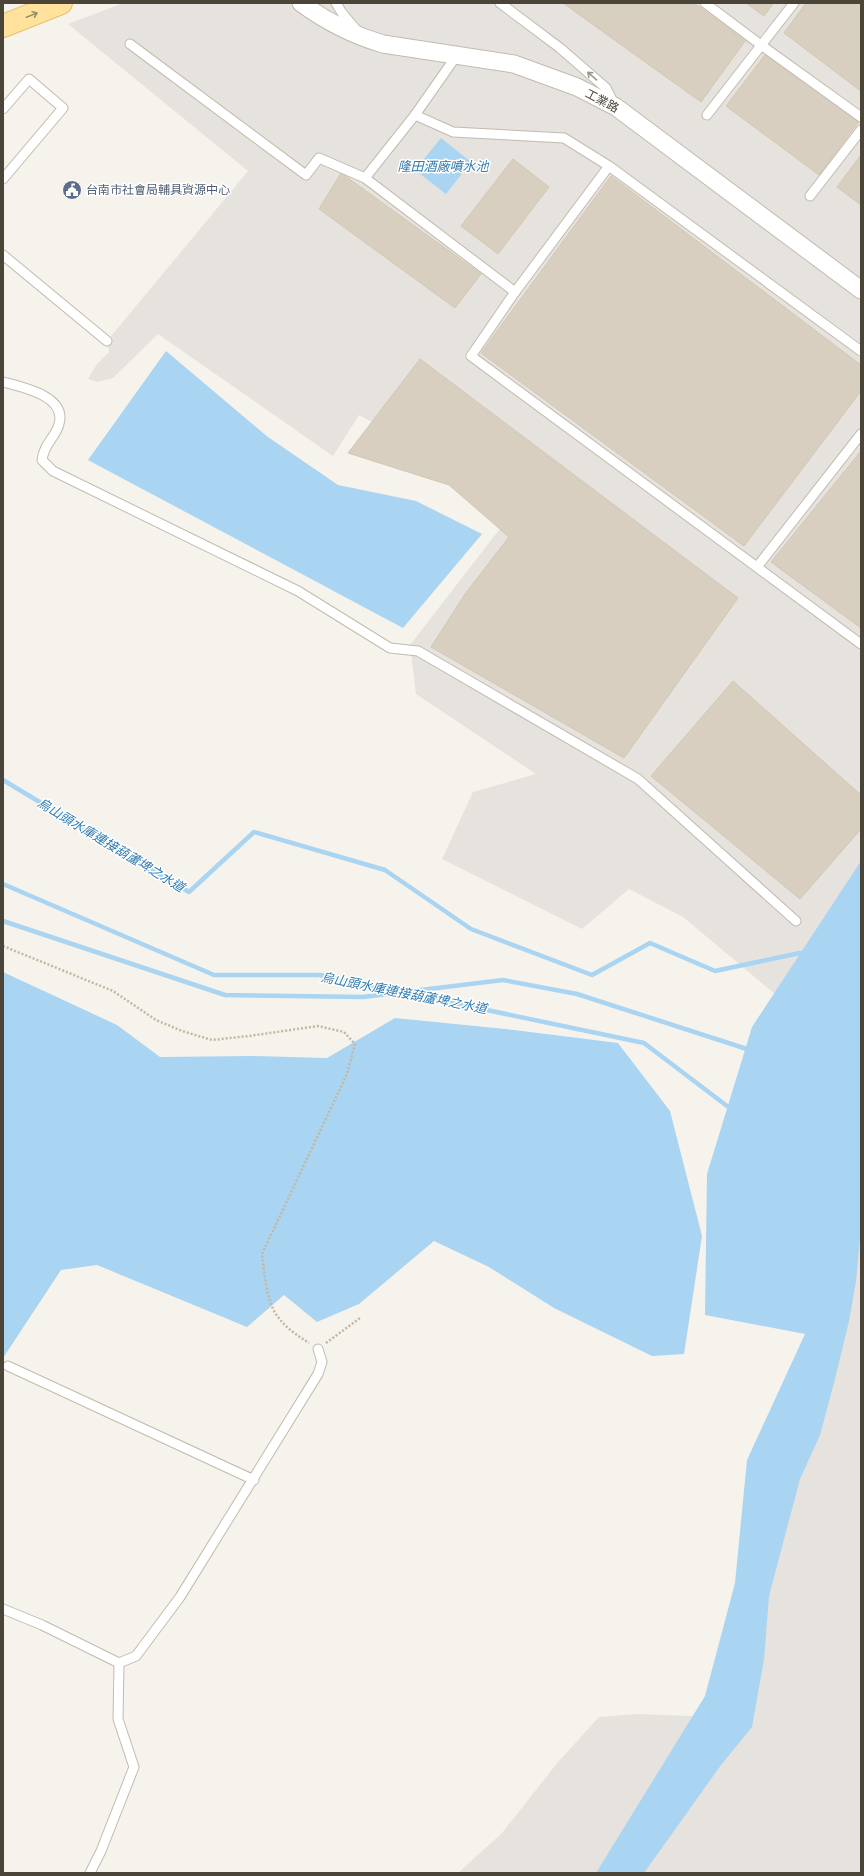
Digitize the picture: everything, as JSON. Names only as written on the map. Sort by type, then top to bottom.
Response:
[{"type":"main road","points":[[3,26],[61,3]]},
{"type":"street","name":"工業路","points":[[301,3],[326,21],[365,39],[383,44],[514,64],[577,87],[616,107],[861,290]]},
{"type":"lane","points":[[336,3],[342,13],[365,39]]},
{"type":"lane","points":[[500,3],[560,48],[606,88],[616,107]]},
{"type":"lane","points":[[705,3],[861,116]]},
{"type":"lane","points":[[707,115],[794,3]]},
{"type":"lane","points":[[130,44],[306,175],[319,158],[365,178],[515,292]]},
{"type":"lane","points":[[365,178],[415,115],[457,55]]},
{"type":"lane","points":[[3,109],[29,79],[63,108],[3,179]]},
{"type":"lane","points":[[415,115],[453,132],[564,138],[609,166],[861,351]]},
{"type":"lane","points":[[810,196],[861,130]]},
{"type":"lane","points":[[609,166],[515,292],[471,356],[861,644]]},
{"type":"lane","points":[[3,255],[107,341]]},
{"type":"lane","points":[[3,382],[27,388],[50,399],[58,408],[59,424],[43,450],[42,460],[53,471],[298,591],[390,648],[418,651],[638,778],[796,921]]},
{"type":"lane","points":[[757,567],[861,434]]},
{"type":"lane","points":[[3,1609],[42,1625],[119,1663],[136,1656],[176,1603],[254,1480],[318,1374],[322,1362],[318,1349]]},
{"type":"lane","points":[[8,1366],[254,1480]]},
{"type":"lane","points":[[90,1873],[101,1851],[134,1767],[118,1719],[119,1663]]},
{"type":"path","points":[[3,946],[112,991],[162,1023],[212,1040],[318,1026],[344,1032],[355,1044],[347,1074],[262,1254],[266,1287],[277,1316],[295,1334],[318,1349],[360,1318]]},
{"type":"shaded area","points":[[123,3],[861,3],[861,1066],[683,917],[629,889],[582,929],[442,859],[473,792],[536,774],[416,694],[410,645],[509,517],[436,456],[359,415],[333,456],[158,334],[113,378],[98,382],[88,379],[97,364],[109,352],[107,341],[248,171],[68,24]]},
{"type":"shaded area","points":[[861,1180],[861,1873],[458,1873],[502,1833],[558,1762],[599,1717],[636,1714],[722,1717]]},
{"type":"water","name":"隆田酒廠噴水池","points":[[441,138],[471,162],[446,194],[415,170]]},
{"type":"water","points":[[166,351],[268,437],[338,485],[416,501],[482,534],[403,628],[88,460]]},
{"type":"water","points":[[861,861],[861,1228],[856,1281],[849,1321],[820,1435],[800,1479],[769,1596],[764,1659],[752,1727],[721,1765],[644,1873],[596,1873],[705,1696],[735,1583],[747,1460],[805,1334],[705,1315],[707,1174],[752,1027]]},
{"type":"water","points":[[3,972],[117,1025],[160,1057],[252,1056],[327,1058],[395,1018],[514,1030],[618,1043],[670,1111],[702,1236],[684,1354],[652,1356],[554,1308],[489,1267],[434,1241],[359,1304],[317,1322],[284,1295],[247,1327],[97,1265],[61,1270],[3,1358]]},
{"type":"building","points":[[563,3],[694,3],[745,41],[701,102]]},
{"type":"building","points":[[746,3],[774,3],[764,16]]},
{"type":"building","points":[[806,3],[858,3],[861,5],[861,91],[784,33]]},
{"type":"building","points":[[768,51],[860,120],[819,175],[726,106]]},
{"type":"building","points":[[861,155],[861,205],[837,187]]},
{"type":"building","points":[[513,159],[549,187],[498,254],[461,226]]},
{"type":"building","points":[[341,173],[481,274],[455,308],[319,209]]},
{"type":"building","points":[[611,176],[861,365],[861,391],[744,546],[481,353]]},
{"type":"building","points":[[420,359],[738,598],[624,758],[431,647],[465,594],[509,537],[449,485],[348,453]]},
{"type":"building","points":[[861,451],[861,628],[771,562]]},
{"type":"building","points":[[733,681],[861,795],[861,829],[800,899],[651,776]]},
{"type":"waterway","name":"烏山頭水庫連接葫蘆埤之水道","points":[[3,780],[189,892],[254,832],[385,870],[471,929],[592,975],[650,943],[715,971],[800,953]]},
{"type":"waterway","name":"烏山頭水庫連接葫蘆埤之水道","points":[[3,884],[214,975],[320,975],[399,991]]},
{"type":"waterway","points":[[3,921],[225,995],[363,997],[503,980],[577,994],[750,1050]]},
{"type":"waterway","name":"烏山頭水庫連接葫蘆埤之水道","points":[[406,993],[644,1043],[727,1106]]},
{"type":"place","name":"台南市社會局輔具資源中心","points":[[72,190]]}]
